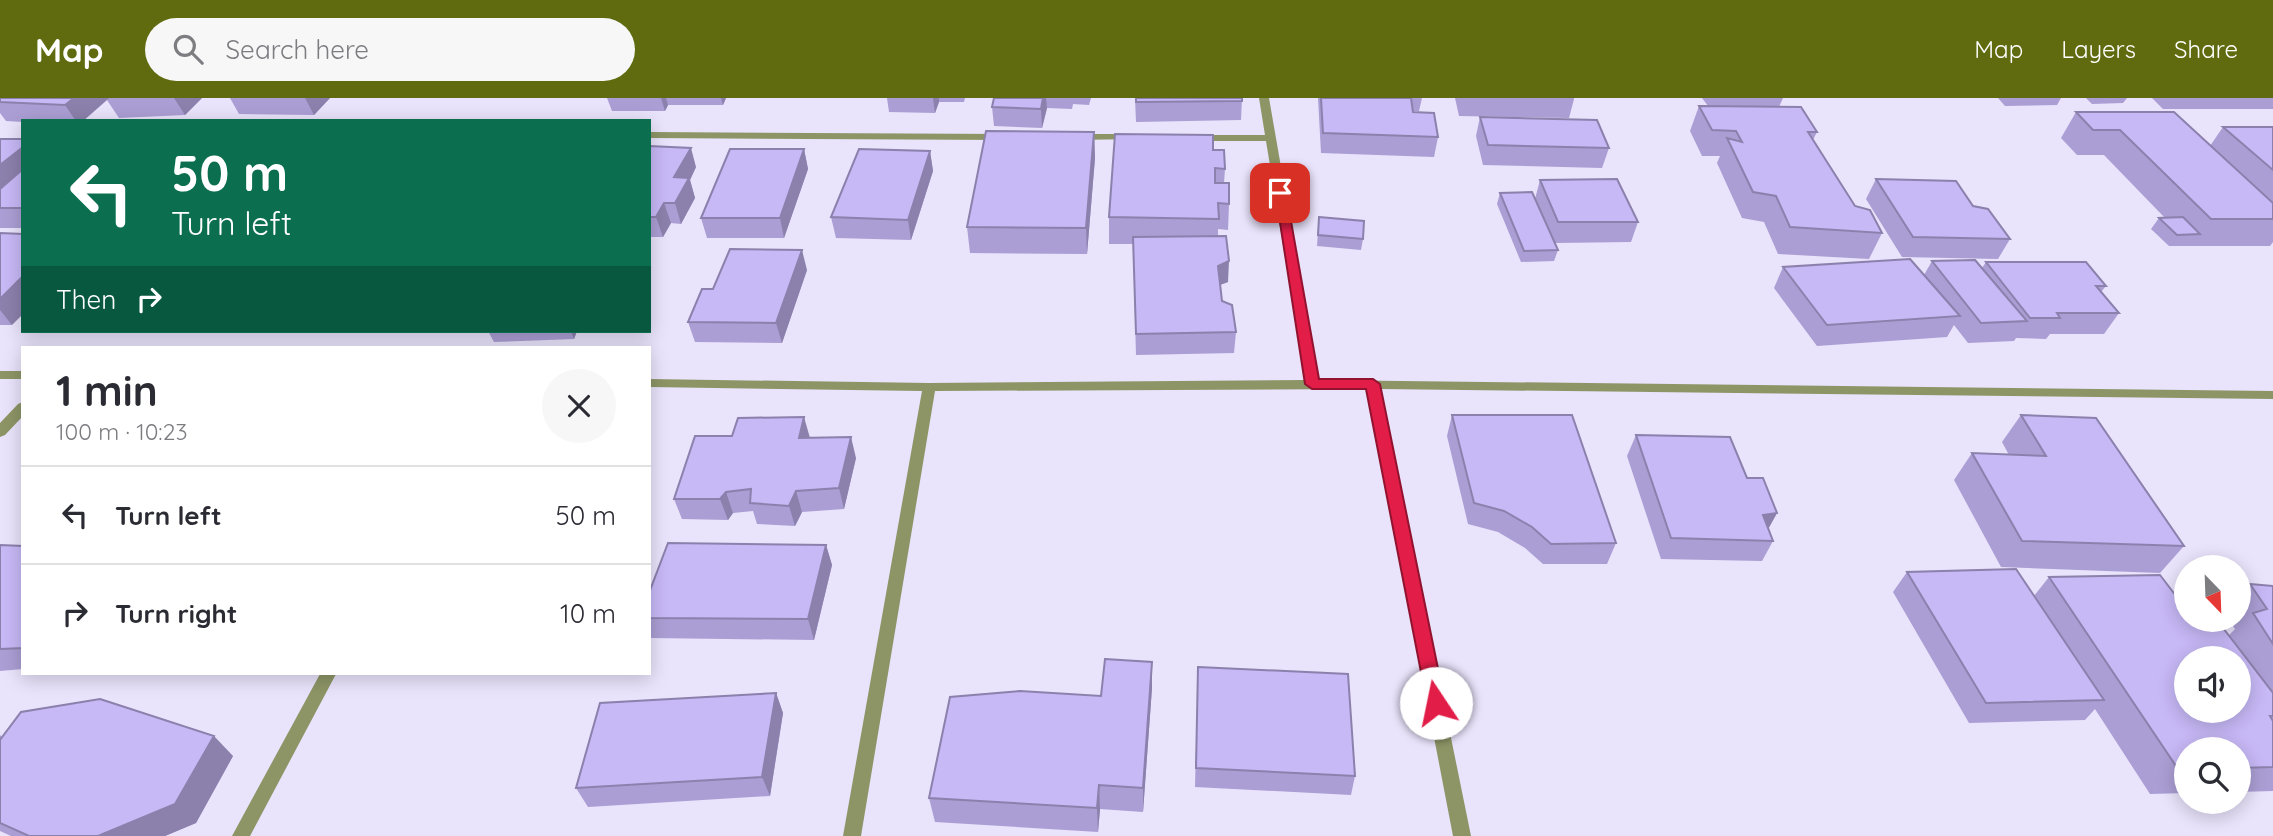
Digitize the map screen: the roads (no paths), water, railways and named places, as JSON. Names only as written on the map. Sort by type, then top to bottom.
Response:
[{"type":"street","points":[[1264,98],[1312,384]]},
{"type":"street","points":[[651,135],[1022,137]]},
{"type":"street","points":[[1063,137],[1146,138]]},
{"type":"street","points":[[1188,138],[1271,138]]},
{"type":"street","points":[[0,375],[21,375]]},
{"type":"street","points":[[651,383],[929,387],[1373,384],[2273,395]]},
{"type":"street","points":[[1373,384],[1462,836]]},
{"type":"street","points":[[852,836],[929,387]]},
{"type":"street","points":[[0,432],[21,409]]},
{"type":"street","points":[[241,836],[327,675]]}]
